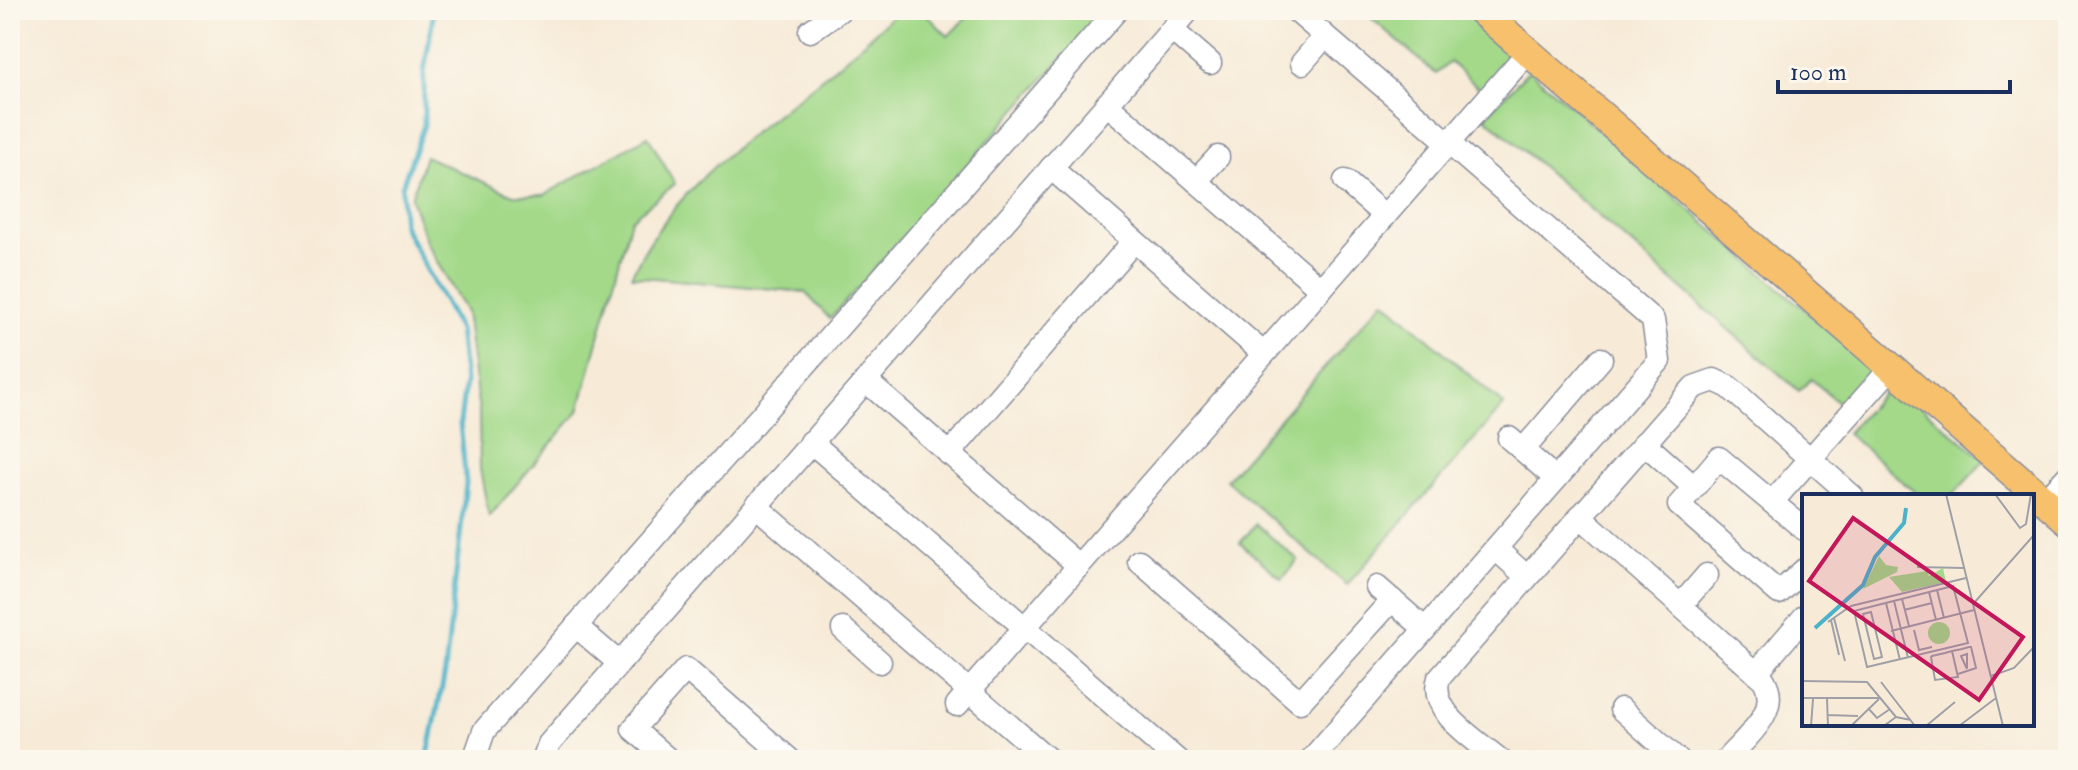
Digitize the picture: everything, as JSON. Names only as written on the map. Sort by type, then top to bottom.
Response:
[{"type":"main road","points":[[1480,10],[2068,521]]},
{"type":"lane","points":[[810,31],[840,10]]},
{"type":"lane","points":[[474,760],[484,731],[1117,10]]},
{"type":"lane","points":[[543,760],[549,744],[1189,10]]},
{"type":"lane","points":[[1295,10],[1653,320],[1659,361],[1311,760]]},
{"type":"lane","points":[[1172,30],[1210,63]]},
{"type":"lane","points":[[1302,63],[1325,36]]},
{"type":"lane","points":[[964,698],[1529,51]]},
{"type":"lane","points":[[1107,104],[1321,289]]},
{"type":"lane","points":[[1196,181],[1218,157]]},
{"type":"lane","points":[[1051,168],[1264,354]]},
{"type":"lane","points":[[1345,181],[1385,216]]},
{"type":"lane","points":[[949,454],[1134,241]]},
{"type":"lane","points":[[1556,479],[1516,444],[1601,359]]},
{"type":"lane","points":[[1772,502],[1892,367]]},
{"type":"lane","points":[[1500,760],[1445,712],[1437,688],[1442,674],[1694,387],[1714,380],[1729,387],[1850,494]]},
{"type":"lane","points":[[866,381],[1079,566]]},
{"type":"lane","points":[[811,442],[1177,760]]},
{"type":"lane","points":[[1644,443],[1694,487]]},
{"type":"lane","points":[[1802,527],[1719,458],[1679,505],[1779,593],[1802,576]]},
{"type":"lane","points":[[2044,501],[2068,476]]},
{"type":"lane","points":[[756,506],[887,619],[964,698],[1049,760]]},
{"type":"lane","points":[[1580,516],[1767,684],[1769,707],[1726,760]]},
{"type":"lane","points":[[1496,549],[1527,577]]},
{"type":"lane","points":[[1139,561],[1300,702],[1384,593],[1425,629]]},
{"type":"lane","points":[[1681,605],[1707,575]]},
{"type":"lane","points":[[858,651],[887,619]]},
{"type":"lane","points":[[1757,672],[1802,619]]},
{"type":"lane","points":[[576,626],[619,663]]},
{"type":"lane","points":[[843,629],[858,651],[880,662]]},
{"type":"lane","points":[[669,760],[633,729],[686,669],[790,760]]},
{"type":"lane","points":[[1621,709],[1678,760]]},
{"type":"green space","points":[[899,10],[922,10],[948,36],[969,15],[964,10],[1105,10],[830,319],[805,292],[631,276],[650,242],[695,185]]},
{"type":"green space","points":[[1362,10],[1464,10],[1505,45],[1507,59],[1482,91],[1450,62],[1436,74]]},
{"type":"green space","points":[[1529,70],[1873,369],[1873,374],[1843,406],[1811,379],[1799,391],[1485,117]]},
{"type":"green space","points":[[648,136],[675,184],[631,219],[579,411],[489,517],[480,469],[479,412],[466,312],[427,244],[411,198],[425,156],[513,195],[544,195]]},
{"type":"green space","points":[[1384,300],[1504,405],[1347,585],[1226,480]]},
{"type":"green space","points":[[1896,386],[1985,460],[1954,494],[1917,494],[1847,433],[1887,388]]},
{"type":"green space","points":[[1256,524],[1298,560],[1282,579],[1240,543]]},
{"type":"waterway","points":[[427,760],[445,672],[466,483],[460,423],[465,382],[459,330],[403,225],[402,186],[424,125],[424,73],[434,10]]}]
